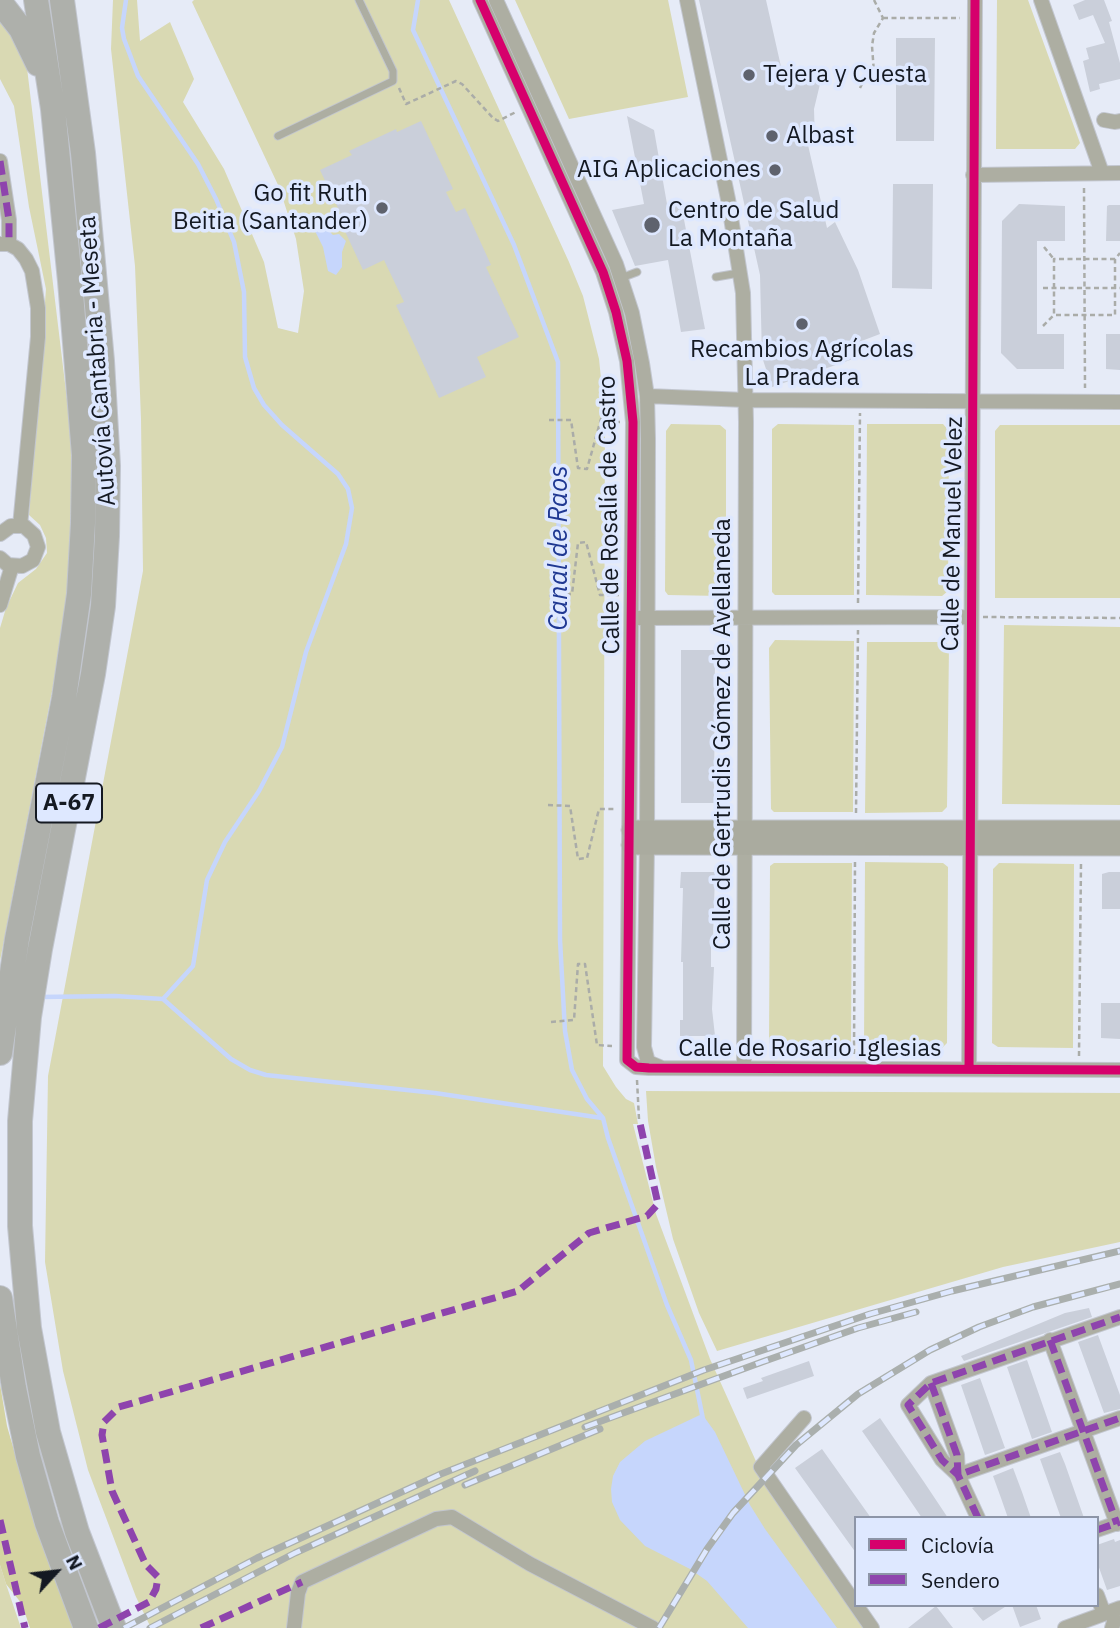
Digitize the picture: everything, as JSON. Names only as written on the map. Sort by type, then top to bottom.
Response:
[{"type":"highway","name":"Autovía Cantabria - Meseta","points":[[0,1053],[17,939],[66,686],[82,559],[84,489],[79,383],[57,142],[36,0]]},
{"type":"highway","name":"Autovía Cantabria - Meseta","points":[[62,0],[87,188],[102,361],[108,466],[107,536],[103,606],[93,674],[29,1017],[20,1121],[19,1192],[25,1294],[41,1398],[66,1499],[114,1628]]},
{"type":"highway","points":[[70,51],[72,0]]},
{"type":"highway","points":[[0,2],[21,29],[37,64],[48,98],[57,142]]},
{"type":"highway","points":[[0,1298],[28,1456],[47,1522],[82,1618]]},
{"type":"main road","points":[[746,837],[855,845],[1120,830]]},
{"type":"main road","points":[[639,837],[971,838],[1120,846]]},
{"type":"street","name":"Calle de Rosalía de Castro","points":[[480,0],[603,272],[624,343],[633,422],[639,618],[639,837],[644,1047],[649,1062],[662,1068]]},
{"type":"street","name":"Calle de Rosalía de Castro","points":[[496,0],[604,235],[621,278],[635,328],[646,396],[639,618]]},
{"type":"street","name":"Calle de Gertrudis Gómez de Avellaneda","points":[[687,0],[728,199],[740,273],[745,333],[744,1068]]},
{"type":"street","name":"Calle de Manuel Velez","points":[[969,1069],[975,0]]},
{"type":"street","points":[[1041,0],[1102,173]]},
{"type":"street","points":[[1104,120],[1120,121]]},
{"type":"street","points":[[0,162],[9,220],[4,244],[18,249],[32,271],[38,308],[35,374],[20,526]]},
{"type":"street","points":[[973,175],[1120,173]]},
{"type":"street","points":[[646,396],[746,400],[1120,402]]},
{"type":"street","points":[[0,534],[11,526],[20,526],[30,530],[38,547],[28,564],[6,562],[0,605]]},
{"type":"street","points":[[639,618],[970,617]]},
{"type":"street","name":"Calle de Rosalía de Castro","points":[[632,1063],[639,837]]},
{"type":"street","name":"Calle de Rosario Iglesias","points":[[632,1063],[662,1068],[1120,1070]]},
{"type":"street","points":[[977,1516],[958,1475],[942,1460],[908,1405],[931,1382],[1120,1317]]},
{"type":"street","points":[[1050,1340],[1118,1523],[1099,1529]]},
{"type":"street","points":[[931,1382],[957,1455],[958,1475]]},
{"type":"street","points":[[804,1418],[761,1467],[854,1602]]},
{"type":"street","points":[[958,1475],[1120,1418]]},
{"type":"street","points":[[295,1628],[298,1593],[302,1582],[436,1519],[452,1517],[530,1564],[653,1628]]},
{"type":"street","points":[[1099,1597],[1114,1610]]},
{"type":"street","points":[[857,1607],[872,1628]]},
{"type":"street","points":[[1067,1628],[1114,1610]]},
{"type":"street","points":[[1112,1628],[1114,1610]]},
{"type":"lane","points":[[278,136],[387,85],[394,79],[393,71],[359,0]]},
{"type":"lane","points":[[621,278],[637,272]]},
{"type":"lane","points":[[716,277],[740,273]]},
{"type":"path","points":[[874,0],[883,18]]},
{"type":"path","points":[[883,18],[975,18]]},
{"type":"path","points":[[860,88],[864,80],[874,73],[874,33],[883,18]]},
{"type":"path","points":[[394,79],[406,104],[456,81],[498,121],[528,106]]},
{"type":"path","points":[[1084,173],[1085,401]]},
{"type":"path","points":[[1044,247],[1054,259],[1054,315]]},
{"type":"path","points":[[1115,315],[1118,288],[1115,259],[1120,253]]},
{"type":"path","points":[[1054,259],[1115,259]]},
{"type":"path","points":[[1042,288],[1118,288]]},
{"type":"path","points":[[1043,326],[1054,315],[1115,315],[1120,320]]},
{"type":"path","points":[[549,420],[570,420],[578,468],[587,469],[601,419],[608,418]]},
{"type":"path","points":[[549,596],[572,594],[578,543],[586,542],[600,595],[608,595]]},
{"type":"path","points":[[970,617],[1120,618]]},
{"type":"path","points":[[548,805],[570,806],[578,859],[587,858],[599,809],[606,809]]},
{"type":"path","points":[[854,1068],[855,845]]},
{"type":"path","points":[[1079,1070],[1081,846]]},
{"type":"path","points":[[551,1022],[575,1020],[579,964],[585,964],[597,1045],[603,1045]]},
{"type":"path","points":[[632,1063],[639,1119]]},
{"type":"green space","points":[[113,0],[137,0],[140,41],[170,22],[194,79],[183,102],[224,169],[264,262],[278,328],[298,333],[304,291],[296,239],[279,187],[192,2],[449,0],[569,262],[583,296],[599,359],[605,417],[603,1066],[626,1099],[634,1103],[638,1124],[633,1124],[656,1214],[710,1359],[768,1488],[866,1628],[151,1628],[136,1597],[88,1470],[63,1371],[45,1262],[48,1076],[143,571],[135,266],[111,49]]},
{"type":"green space","points":[[515,0],[668,0],[688,97],[569,119]]},
{"type":"green space","points":[[997,0],[1028,0],[1080,143],[1075,149],[996,149]]},
{"type":"green space","points":[[0,13],[27,68],[71,433],[71,513],[68,583],[60,650],[0,961],[0,628],[18,583],[36,569],[47,553],[46,538],[40,525],[29,515],[46,289],[29,207],[14,106],[0,79]]},
{"type":"green space","points":[[671,424],[720,425],[726,430],[726,590],[721,596],[668,595],[665,591],[666,431]]},
{"type":"green space","points":[[778,424],[854,425],[854,595],[775,595],[772,592],[772,429]]},
{"type":"green space","points":[[867,424],[943,424],[949,431],[948,591],[942,596],[866,595]]},
{"type":"green space","points":[[1000,425],[1120,425],[1120,598],[995,598],[995,431]]},
{"type":"green space","points":[[1004,625],[1120,627],[1120,805],[1002,804]]},
{"type":"green space","points":[[775,640],[854,641],[853,812],[774,812],[771,809],[769,648]]},
{"type":"green space","points":[[867,642],[945,642],[949,646],[947,807],[942,812],[865,813]]},
{"type":"green space","points":[[865,862],[943,863],[948,867],[947,1043],[942,1048],[864,1046]]},
{"type":"green space","points":[[774,863],[852,863],[851,1046],[774,1047],[769,1043],[770,866]]},
{"type":"green space","points":[[999,863],[1074,864],[1073,1048],[998,1047],[992,1043],[993,869]]},
{"type":"green space","points":[[646,1091],[1120,1093],[1120,1242],[1003,1267],[717,1351],[699,1313],[673,1239],[656,1167]]},
{"type":"green space","points":[[0,1384],[7,1426],[34,1520],[73,1628],[30,1628],[22,1604],[6,1584],[0,1565]]},
{"type":"green space","points":[[0,1565],[6,1584],[21,1628],[0,1628]]},
{"type":"water","points":[[322,224],[333,235],[339,234],[346,241],[342,252],[342,267],[336,275],[328,271],[323,247],[315,231],[317,226]]},
{"type":"water","points":[[702,1414],[715,1432],[750,1505],[765,1529],[837,1628],[748,1628],[707,1581],[645,1546],[620,1520],[612,1502],[611,1489],[613,1476],[620,1462],[645,1441]]},
{"type":"building","points":[[699,0],[766,0],[784,80],[818,72],[820,84],[814,109],[815,143],[808,145],[827,228],[835,222],[858,270],[880,334],[851,345],[856,358],[772,387],[762,357],[760,275]]},
{"type":"building","points":[[1085,0],[1104,0],[1112,21],[1109,22],[1120,63],[1120,79],[1099,84],[1100,89],[1090,92],[1083,61],[1089,59],[1086,48],[1105,43],[1093,15],[1079,20],[1073,5]]},
{"type":"building","points":[[896,38],[935,38],[934,141],[896,141]]},
{"type":"building","name":"Centro de Salud La Montaña","points":[[627,116],[654,130],[667,204],[681,204],[705,329],[681,332],[668,260],[635,266],[612,210],[644,204]]},
{"type":"building","points":[[421,121],[453,189],[446,192],[456,212],[465,208],[491,265],[486,267],[519,337],[477,357],[486,377],[439,398],[396,305],[404,302],[384,260],[363,270],[343,227],[346,225],[320,170],[352,155],[349,151],[396,129],[397,132]]},
{"type":"building","points":[[893,184],[933,184],[932,289],[892,288]]},
{"type":"building","points":[[1019,204],[1065,206],[1065,241],[1037,241],[1037,334],[1064,334],[1064,369],[1017,369],[1001,353],[1002,221]]},
{"type":"building","points":[[1109,205],[1120,205],[1120,241],[1106,241]]},
{"type":"building","points":[[1106,334],[1120,334],[1120,370],[1106,369]]},
{"type":"building","points":[[681,650],[715,650],[714,803],[681,803]]},
{"type":"building","points":[[681,872],[715,872],[711,967],[714,967],[712,1009],[715,1036],[680,1036],[680,1020],[683,1020]]},
{"type":"building","points":[[1120,872],[1120,909],[1102,909],[1102,874]]},
{"type":"building","points":[[1101,1003],[1120,1003],[1120,1039],[1101,1038]]},
{"type":"building","points":[[1089,1308],[1092,1317],[964,1361],[961,1356],[1065,1313]]},
{"type":"building","points":[[1098,1335],[1120,1395],[1120,1409],[1104,1413],[1078,1342]]},
{"type":"building","points":[[1027,1360],[1052,1432],[1032,1439],[1007,1367]]},
{"type":"building","points":[[809,1361],[814,1376],[747,1399],[743,1388],[763,1381],[761,1378]]},
{"type":"building","points":[[980,1378],[1005,1448],[985,1455],[961,1385]]},
{"type":"building","points":[[880,1418],[947,1516],[921,1516],[862,1431]]},
{"type":"building","points":[[822,1449],[870,1516],[854,1516],[854,1550],[795,1468]]},
{"type":"building","points":[[1060,1452],[1083,1516],[1060,1516],[1040,1459]]},
{"type":"building","points":[[1013,1468],[1030,1516],[1007,1516],[993,1476]]},
{"type":"building","points":[[1114,1539],[1115,1542],[1120,1540],[1120,1586],[1107,1590],[1099,1568],[1099,1544]]},
{"type":"building","points":[[937,1607],[953,1628],[908,1628]]},
{"type":"building","points":[[975,1607],[1005,1607],[983,1621],[972,1608]]},
{"type":"building","points":[[1013,1607],[1037,1607],[1041,1619],[1020,1627]]},
{"type":"waterway","points":[[126,0],[122,28],[138,76],[198,164],[234,242],[244,292],[245,357],[254,388],[264,405],[282,425],[338,474],[348,489],[352,508],[346,544],[306,652],[282,747],[259,791],[225,842],[207,880],[193,966],[163,999]]},
{"type":"waterway","name":"Canal de Raos","points":[[418,0],[413,30],[514,245],[558,362],[560,940],[565,1031],[572,1070],[587,1099],[603,1118],[667,1305],[691,1360],[703,1419]]},
{"type":"waterway","points":[[39,997],[115,996],[163,999],[231,1059],[250,1070],[266,1075],[435,1093],[602,1118]]},
{"type":"railway","points":[[124,1628],[257,1558],[441,1474],[704,1370],[870,1314],[952,1291],[1120,1251]]},
{"type":"railway","points":[[659,1628],[707,1549],[733,1513],[796,1445],[858,1394],[930,1350],[979,1327],[1033,1307],[1120,1284]]},
{"type":"railway","points":[[585,1427],[858,1328],[916,1312]]},
{"type":"railway","points":[[465,1485],[600,1429]]},
{"type":"railway","points":[[150,1628],[295,1553],[475,1471]]},
{"type":"marked path","points":[[0,161],[9,220],[9,244]]},
{"type":"marked path","points":[[99,1628],[149,1602],[156,1589],[158,1577],[146,1565],[112,1491],[102,1435],[104,1422],[119,1407],[518,1291],[589,1233],[647,1216],[658,1204],[639,1119]]},
{"type":"marked path","points":[[977,1516],[958,1475],[942,1460],[908,1405],[931,1383],[1120,1317]]},
{"type":"marked path","points":[[1050,1340],[1117,1524]]},
{"type":"marked path","points":[[931,1383],[957,1455],[958,1475],[1120,1418]]},
{"type":"marked path","points":[[0,1520],[25,1628]]},
{"type":"marked path","points":[[1099,1529],[1120,1522]]},
{"type":"marked path","points":[[201,1628],[302,1582]]},
{"type":"cycle path","points":[[480,0],[603,272],[616,312],[627,361],[633,422],[627,1060],[636,1067],[649,1068],[1120,1070]]},
{"type":"cycle path","points":[[969,1069],[975,0]]},
{"type":"place","name":"Tejera y Cuesta","points":[[749,75]]},
{"type":"place","name":"Albast","points":[[772,136]]},
{"type":"place","name":"AIG Aplicaciones","points":[[775,170]]},
{"type":"place","name":"Go fit Ruth Beitia (Santander)","points":[[382,208]]},
{"type":"place","name":"Centro de Salud La Montaña","points":[[652,225]]},
{"type":"place","name":"Recambios Agrícolas La Pradera","points":[[802,324]]}]
